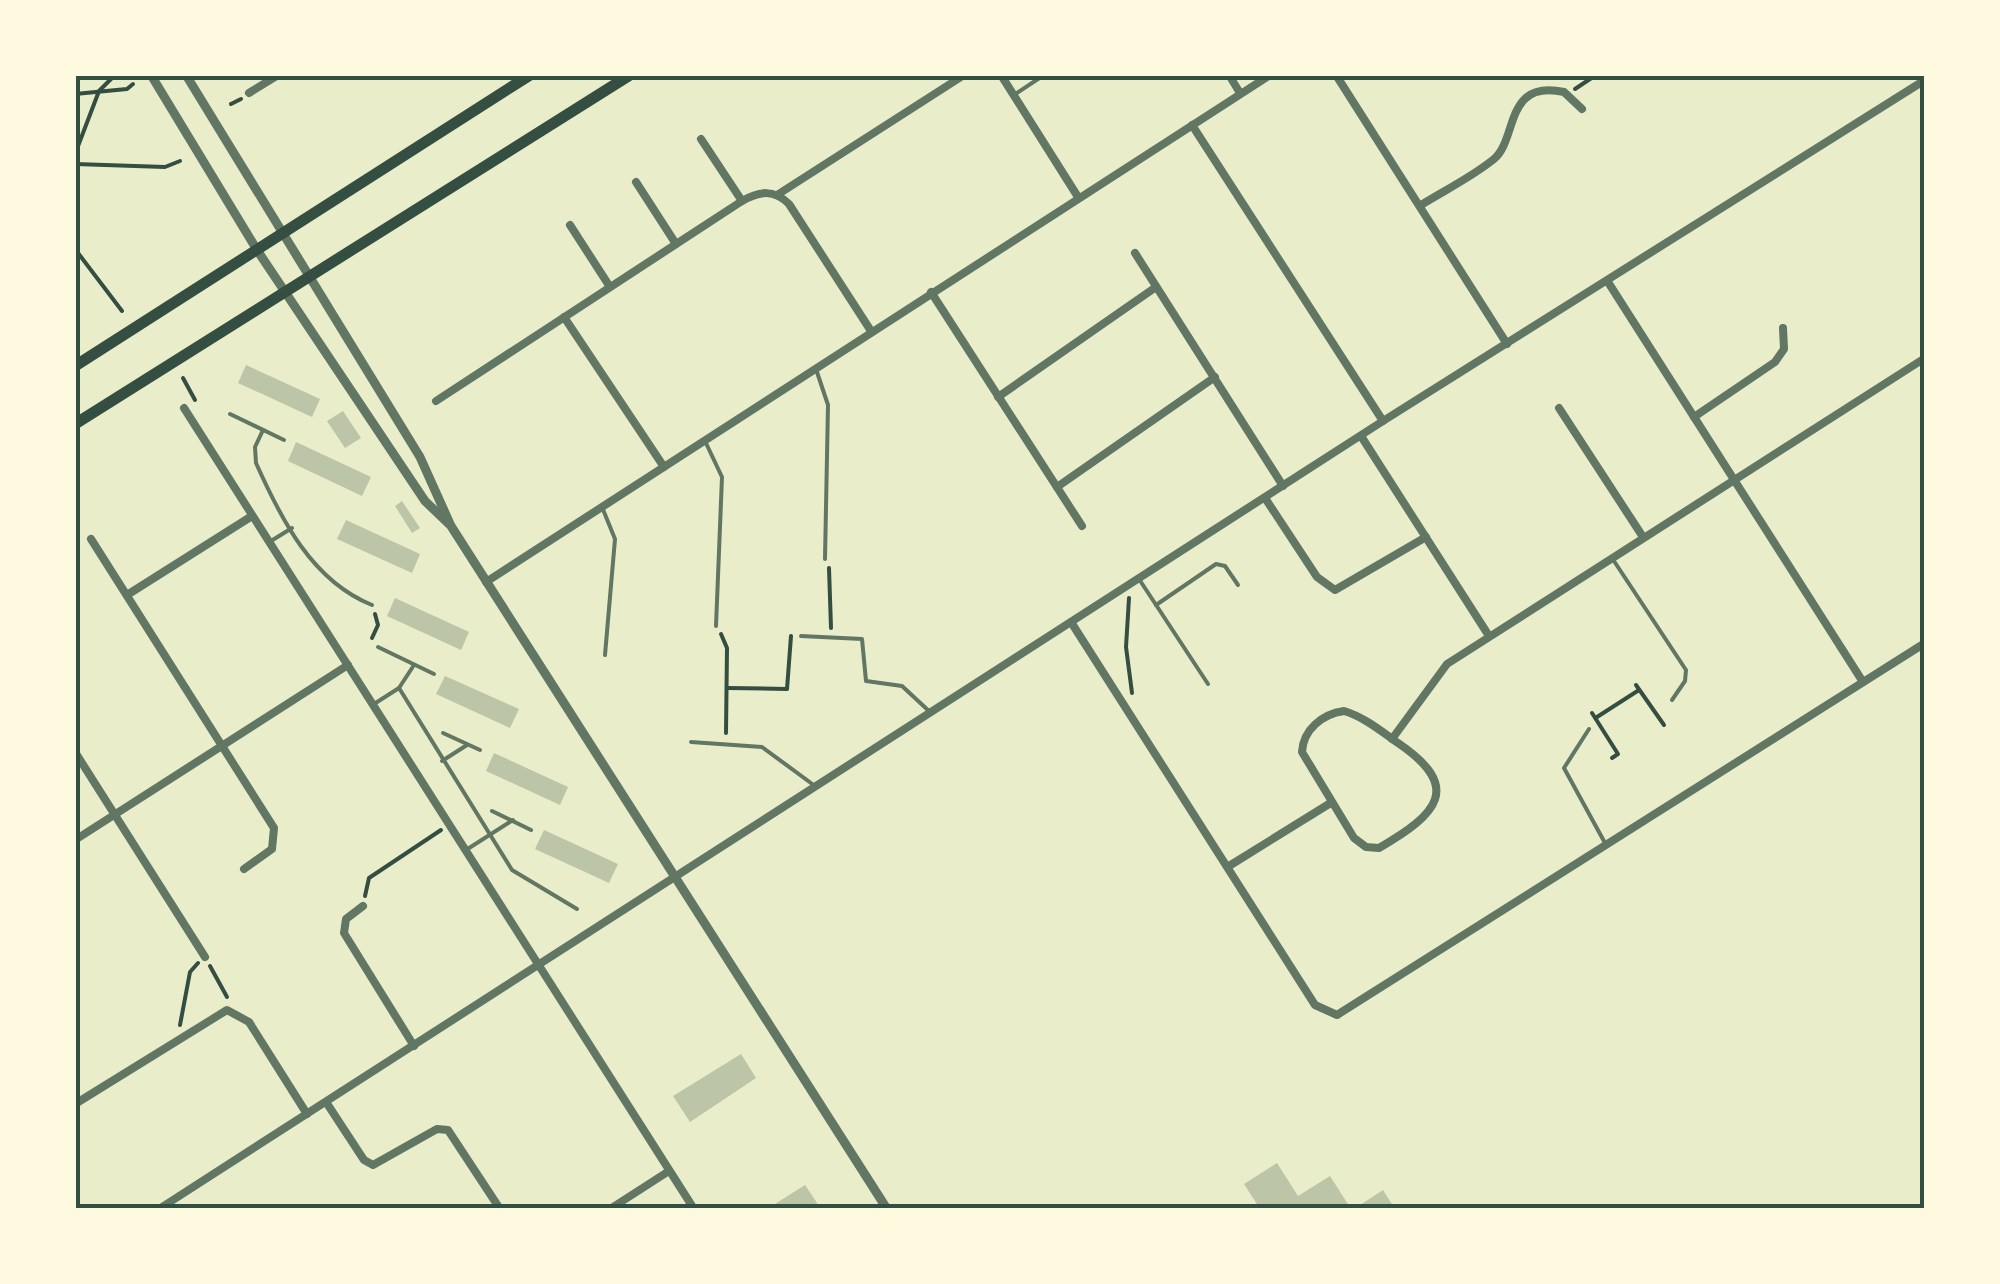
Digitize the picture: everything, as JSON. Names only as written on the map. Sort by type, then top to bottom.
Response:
[{"type":"main road","points":[[75,366],[530,75]]},
{"type":"main road","points":[[75,424],[630,75]]},
{"type":"street","points":[[151,75],[285,292],[425,501],[451,526]]},
{"type":"street","points":[[186,75],[420,457],[451,526],[887,1209]]},
{"type":"street","points":[[249,93],[278,75]]},
{"type":"street","points":[[777,195],[964,75]]},
{"type":"street","points":[[1000,75],[1078,197]]},
{"type":"street","points":[[1228,75],[1240,93]]},
{"type":"street","points":[[486,582],[1270,75]]},
{"type":"street","points":[[1336,75],[1507,344]]},
{"type":"street","points":[[1907,75],[1914,87]]},
{"type":"street","points":[[159,1209],[1384,421],[1925,80]]},
{"type":"street","points":[[1421,206],[1498,156],[1518,106],[1546,90],[1568,94],[1582,109]]},
{"type":"street","points":[[1192,125],[1384,421]]},
{"type":"street","points":[[701,139],[742,200]]},
{"type":"street","points":[[636,182],[676,244]]},
{"type":"street","points":[[436,401],[742,200],[762,192],[777,195],[789,204],[871,331]]},
{"type":"street","points":[[570,226],[610,287]]},
{"type":"street","points":[[1134,253],[1283,486]]},
{"type":"street","points":[[1608,282],[1863,682]]},
{"type":"street","points":[[998,397],[1156,286]]},
{"type":"street","points":[[930,292],[1082,526]]},
{"type":"street","points":[[564,317],[664,467]]},
{"type":"street","points":[[1694,417],[1775,362],[1784,349],[1783,328]]},
{"type":"street","points":[[1392,739],[1440,670],[1925,358]]},
{"type":"street","points":[[1057,487],[1215,378]]},
{"type":"street","points":[[184,408],[694,1209]]},
{"type":"street","points":[[1558,408],[1644,538]]},
{"type":"street","points":[[1362,436],[1489,636]]},
{"type":"street","points":[[1265,498],[1317,577],[1335,590],[1426,537]]},
{"type":"street","points":[[126,596],[252,516]]},
{"type":"street","points":[[91,539],[276,834],[268,853],[244,869]]},
{"type":"street","points":[[1071,622],[1316,1005],[1337,1015],[1925,643]]},
{"type":"street","points":[[75,840],[348,665]]},
{"type":"street","points":[[1344,711],[1392,739],[1425,761],[1437,777],[1437,792],[1415,824],[1372,849],[1354,838],[1330,804],[1302,752],[1305,734],[1332,713],[1344,711]]},
{"type":"street","points":[[75,752],[205,957]]},
{"type":"street","points":[[1228,866],[1330,804]]},
{"type":"street","points":[[364,906],[346,919],[344,933],[414,1046]]},
{"type":"street","points":[[75,1104],[221,1012],[234,1010],[249,1022],[307,1114]]},
{"type":"street","points":[[326,1102],[364,1160],[373,1165],[436,1129],[448,1130],[500,1209]]},
{"type":"street","points":[[610,1209],[669,1170]]},
{"type":"lane","points":[[1014,95],[1044,75]]},
{"type":"lane","points":[[816,368],[828,405],[826,559]]},
{"type":"lane","points":[[230,414],[284,440]]},
{"type":"lane","points":[[262,430],[255,447],[256,463],[316,568],[333,586],[372,605]]},
{"type":"lane","points":[[705,441],[722,477],[716,626]]},
{"type":"lane","points":[[602,507],[614,538],[605,655]]},
{"type":"lane","points":[[269,542],[292,528]]},
{"type":"lane","points":[[1612,558],[1686,670],[1685,681],[1672,700]]},
{"type":"lane","points":[[1156,606],[1216,564],[1225,566],[1238,585]]},
{"type":"lane","points":[[1138,579],[1208,684]]},
{"type":"lane","points":[[801,636],[862,638],[866,681],[902,686],[930,712]]},
{"type":"lane","points":[[378,647],[434,674]]},
{"type":"lane","points":[[373,705],[398,688],[414,664]]},
{"type":"lane","points":[[398,688],[518,876],[578,909]]},
{"type":"lane","points":[[1589,729],[1564,768],[1608,847]]},
{"type":"lane","points":[[443,732],[480,750]]},
{"type":"lane","points":[[691,742],[726,742],[772,751],[816,786]]},
{"type":"lane","points":[[442,761],[468,744]]},
{"type":"lane","points":[[492,810],[532,830]]},
{"type":"lane","points":[[466,850],[512,820]]},
{"type":"path","points":[[75,82],[80,75]]},
{"type":"path","points":[[75,154],[100,92],[116,75]]},
{"type":"path","points":[[1568,94],[1596,75]]},
{"type":"path","points":[[75,94],[127,89],[133,84]]},
{"type":"path","points":[[75,164],[165,167],[180,161]]},
{"type":"path","points":[[75,248],[122,311]]},
{"type":"path","points":[[183,378],[196,401],[184,408]]},
{"type":"path","points":[[826,559],[831,573],[831,636]]},
{"type":"path","points":[[1129,598],[1126,647],[1134,698]]},
{"type":"path","points":[[372,605],[378,625],[370,642],[378,647]]},
{"type":"path","points":[[716,626],[727,648],[726,742]]},
{"type":"path","points":[[727,688],[788,689],[788,636],[801,636]]},
{"type":"path","points":[[1612,758],[1618,754],[1594,715],[1638,688],[1664,726]]},
{"type":"path","points":[[364,906],[369,878],[449,824]]},
{"type":"path","points":[[177,1039],[190,972],[205,957],[234,1010]]},
{"type":"building","points":[[246,365],[320,399],[312,417],[238,383]]},
{"type":"building","points":[[343,411],[361,438],[345,448],[327,421]]},
{"type":"building","points":[[296,442],[371,477],[362,496],[288,461]]},
{"type":"building","points":[[402,501],[420,528],[412,533],[395,506]]},
{"type":"building","points":[[346,520],[420,554],[412,573],[337,539]]},
{"type":"building","points":[[395,598],[469,632],[461,650],[387,616]]},
{"type":"building","points":[[445,676],[519,709],[510,728],[436,694]]},
{"type":"building","points":[[494,753],[568,787],[560,805],[486,771]]},
{"type":"building","points":[[544,830],[618,864],[609,883],[535,849]]},
{"type":"building","points":[[741,1054],[756,1078],[690,1122],[673,1096]]},
{"type":"building","points":[[1277,1163],[1298,1196],[1330,1176],[1351,1209],[1260,1209],[1244,1184]]},
{"type":"building","points":[[805,1185],[821,1209],[767,1209]]},
{"type":"building","points":[[1383,1190],[1395,1209],[1354,1209]]}]
